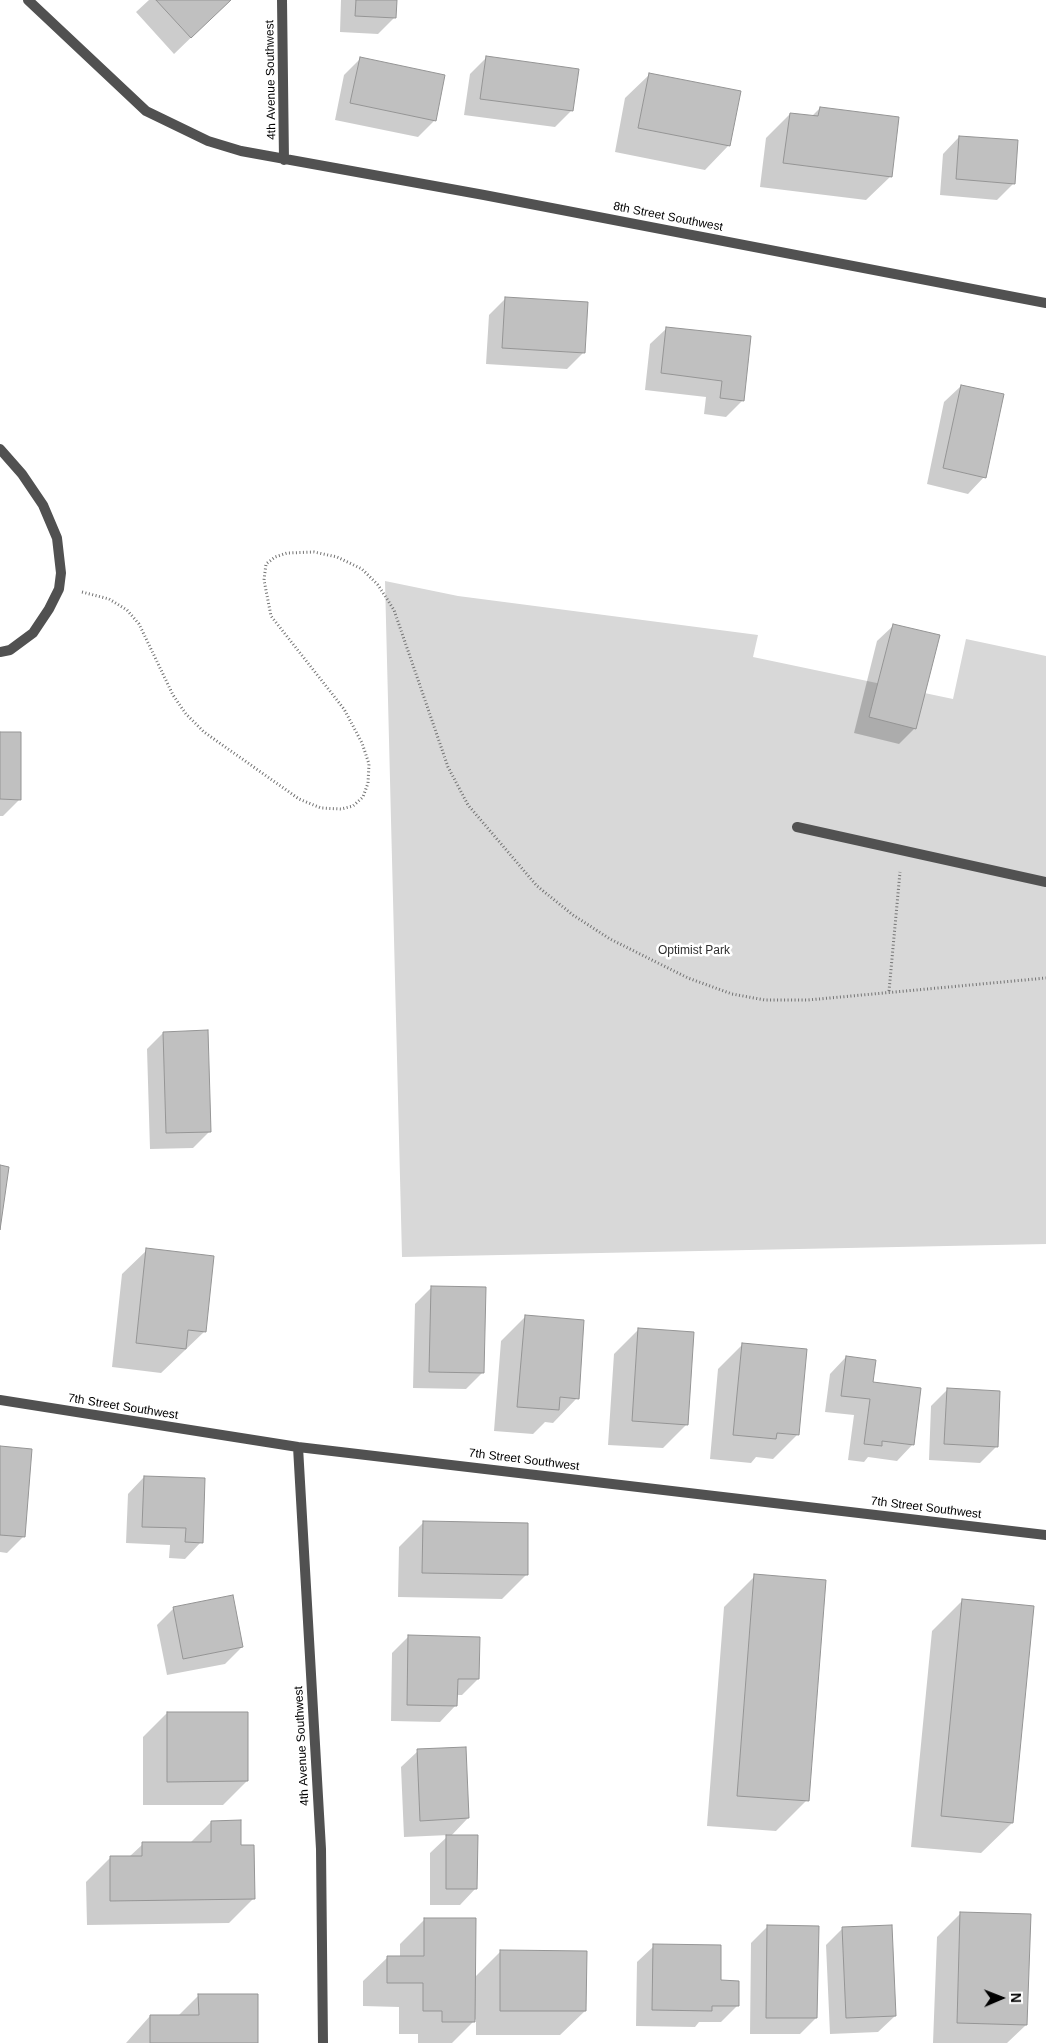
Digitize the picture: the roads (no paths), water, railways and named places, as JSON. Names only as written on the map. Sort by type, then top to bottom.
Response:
[{"type":"street","name":"8th Street Southwest","points":[[28,0],[146,111],[208,140],[241,151],[484,195],[1046,303]]},
{"type":"street","name":"4th Avenue Southwest","points":[[282,0],[284,160]]},
{"type":"street","points":[[0,449],[22,474],[43,505],[58,538],[62,574],[59,589],[49,609],[33,633],[10,650],[0,652]]},
{"type":"street","points":[[797,828],[1046,882]]},
{"type":"street","name":"7th Street Southwest","points":[[0,1400],[298,1448],[506,1470],[1046,1535]]},
{"type":"street","name":"4th Avenue Southwest","points":[[298,1448],[321,1849],[323,2043]]},
{"type":"park label","name":"Optimist Park","points":[[694,951]]}]
